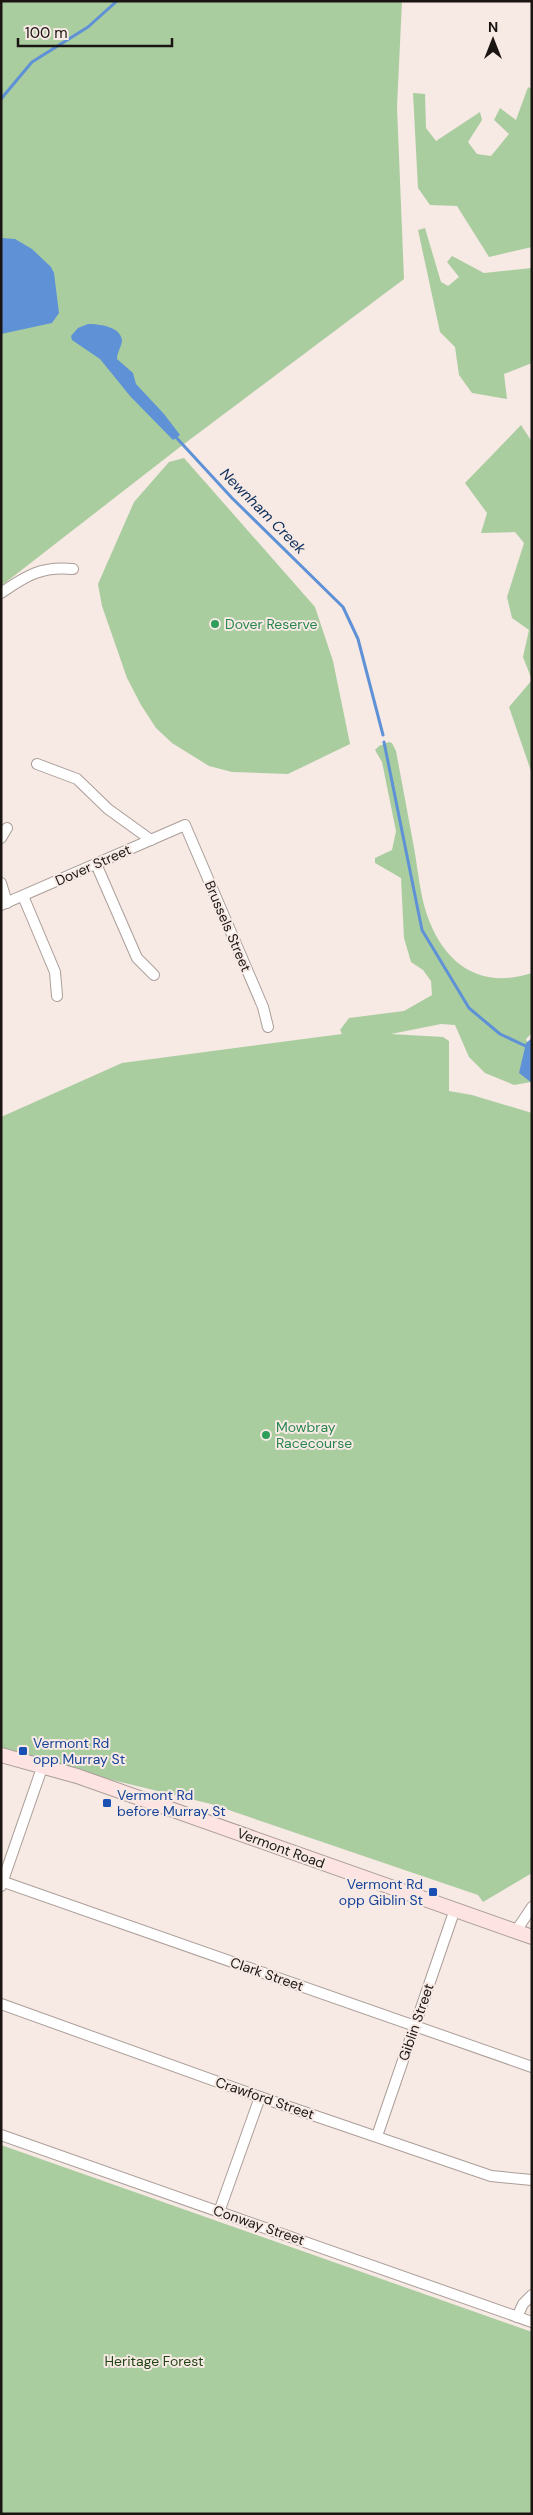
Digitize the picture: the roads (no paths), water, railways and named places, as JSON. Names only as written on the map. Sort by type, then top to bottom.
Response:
[{"type":"street","points":[[1,592],[37,571],[54,567],[73,569]]},
{"type":"street","points":[[37,764],[77,779],[108,809],[151,840]]},
{"type":"street","name":"Dover Street","points":[[4,904],[185,825]]},
{"type":"street","name":"Brussels Street","points":[[185,825],[263,1007],[268,1027]]},
{"type":"street","points":[[1,838],[7,828]]},
{"type":"street","points":[[96,864],[137,958],[154,975]]},
{"type":"street","points":[[1,883],[4,904]]},
{"type":"street","points":[[23,896],[55,972],[57,996]]},
{"type":"street","name":"Vermont Road","points":[[1,1755],[43,1765],[532,1937]]},
{"type":"street","points":[[2,1883],[43,1765]]},
{"type":"street","name":"Clark Street","points":[[2,1883],[532,2067]]},
{"type":"street","points":[[516,1931],[532,1907]]},
{"type":"street","name":"Giblin Street","points":[[376,2136],[455,1909]]},
{"type":"street","name":"Crawford Street","points":[[1,2004],[260,2097],[498,2178],[532,2180]]},
{"type":"street","points":[[219,2212],[260,2097]]},
{"type":"street","name":"Conway Street","points":[[1,2135],[532,2322]]},
{"type":"street","points":[[517,2317],[523,2304],[532,2294]]},
{"type":"water","points":[[1,238],[15,239],[32,249],[51,267],[54,273],[59,313],[52,323],[1,334]]},
{"type":"water","points":[[88,324],[108,327],[120,335],[122,342],[117,359],[133,373],[136,384],[164,414],[180,435],[173,440],[130,396],[100,359],[72,340],[71,336],[78,328]]},
{"type":"water","points":[[532,1038],[532,1083],[519,1073],[526,1043]]},
{"type":"waterway","points":[[1,99],[32,62],[88,27],[117,1]]},
{"type":"waterway","name":"Newnham Creek","points":[[173,434],[232,498],[343,607],[358,639],[383,735]]},
{"type":"waterway","name":"Newnham Creek","points":[[384,742],[422,930],[469,1008],[500,1034],[532,1049]]},
{"type":"place","name":"Dover Reserve","points":[[215,624]]},
{"type":"place","name":"Mowbray Racecourse","points":[[266,1435]]},
{"type":"place","name":"Vermont Rd opp Murray St","points":[[23,1751]]},
{"type":"place","name":"Vermont Rd before Murray St","points":[[107,1803]]},
{"type":"place","name":"Vermont Rd opp Giblin St","points":[[433,1892]]},
{"type":"park label","name":"Heritage Forest","points":[[154,2361]]}]
